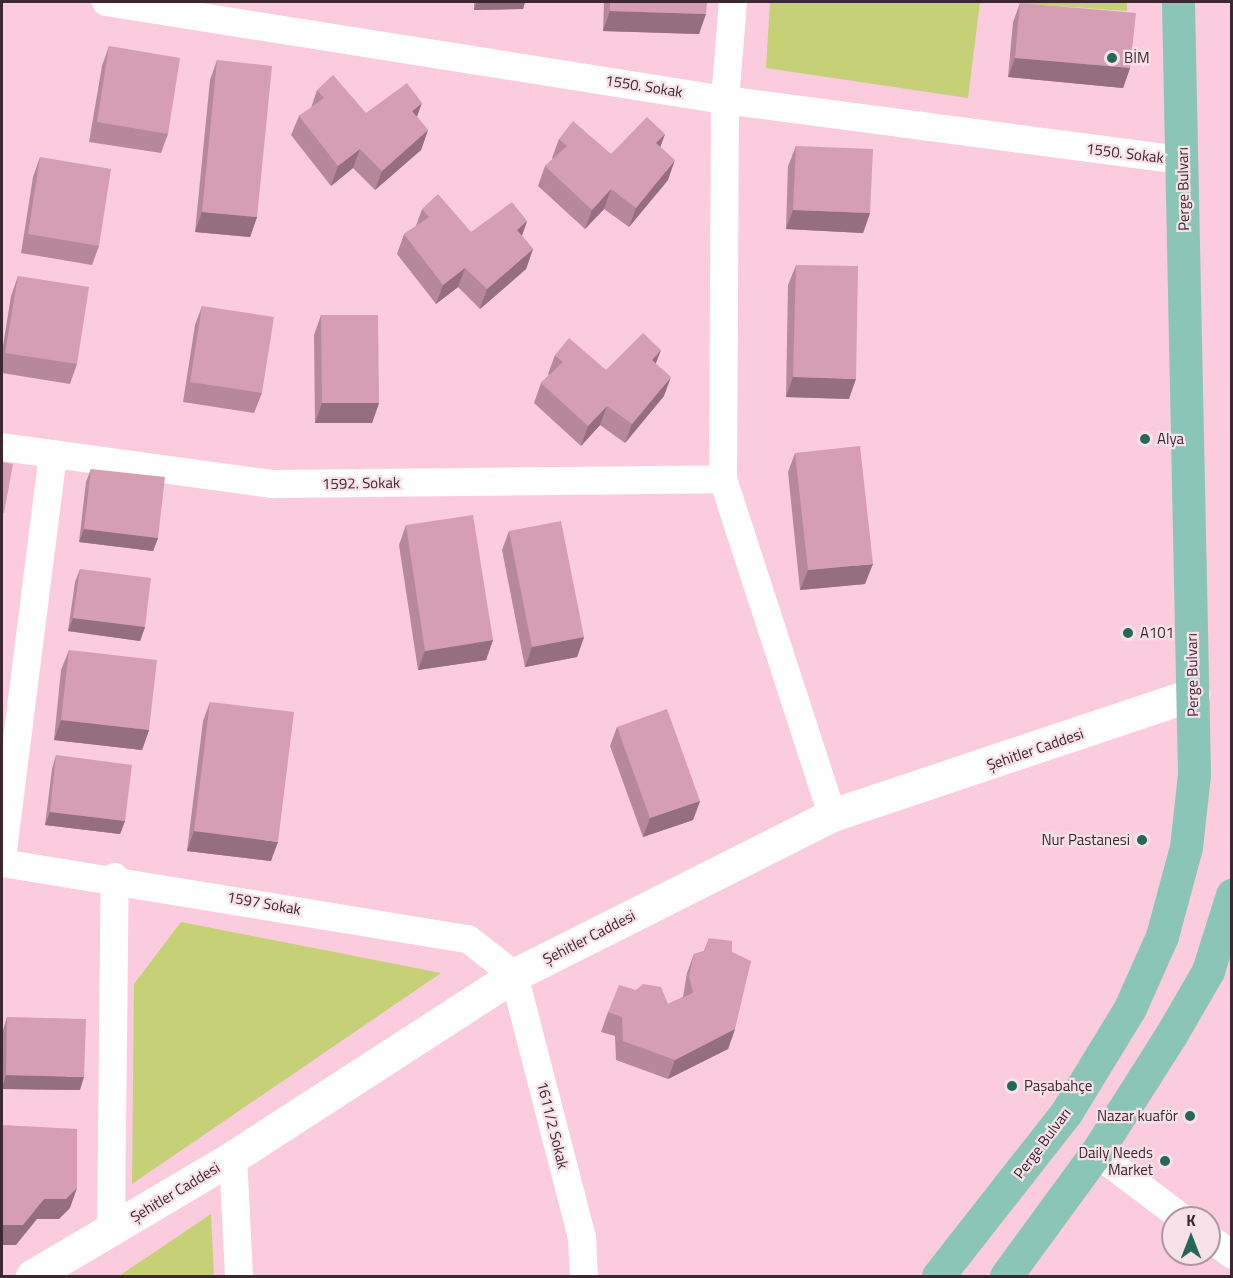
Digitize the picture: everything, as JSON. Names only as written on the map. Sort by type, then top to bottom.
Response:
[{"type":"main road","name":"Perge Bulvarı","points":[[938,1276],[1066,1113],[1130,1008],[1162,936],[1186,847],[1194,774],[1178,2]]},
{"type":"main road","points":[[1006,1276],[1096,1153],[1208,971],[1232,895]]},
{"type":"street","name":"1550. Sokak","points":[[106,2],[725,100],[1183,160]]},
{"type":"street","points":[[733,2],[725,100],[723,479],[832,815]]},
{"type":"street","name":"1592. Sokak","points":[[2,447],[273,484],[723,479]]},
{"type":"street","points":[[2,858],[53,454]]},
{"type":"street","name":"Şehitler Caddesi","points":[[32,1276],[233,1157],[514,975],[832,815],[1192,694]]},
{"type":"street","name":"1597 Sokak","points":[[2,863],[115,878],[468,939],[514,975]]},
{"type":"street","points":[[111,1230],[115,878]]},
{"type":"street","name":"1611/2 Sokak","points":[[514,975],[582,1238],[584,1276]]},
{"type":"street","points":[[1096,1153],[1166,1206]]},
{"type":"street","points":[[233,1157],[239,1276]]},
{"type":"green space","points":[[770,2],[980,2],[968,98],[766,68]]},
{"type":"green space","points":[[1004,2],[1127,2],[1127,11]]},
{"type":"green space","points":[[181,922],[441,973],[132,1184],[134,984]]},
{"type":"green space","points":[[211,1214],[214,1276],[119,1276]]},
{"type":"building","points":[[610,2],[707,2],[706,14],[610,11]]},
{"type":"building","points":[[1020,3],[1136,13],[1130,68],[1015,58]]},
{"type":"building","points":[[109,46],[180,58],[168,134],[97,122]]},
{"type":"building","points":[[217,60],[272,66],[257,217],[202,212]]},
{"type":"building","points":[[333,75],[366,113],[407,83],[422,103],[412,111],[428,130],[382,171],[360,149],[338,166],[299,116],[324,98],[317,90]]},
{"type":"building","points":[[647,117],[665,134],[656,143],[675,160],[636,208],[611,189],[592,210],[545,166],[567,146],[559,139],[573,121],[611,154]]},
{"type":"building","points":[[796,146],[873,149],[870,213],[793,210]]},
{"type":"building","points":[[40,157],[111,169],[99,246],[28,234]]},
{"type":"building","points":[[438,194],[471,232],[512,202],[527,221],[517,230],[533,249],[487,289],[465,268],[443,285],[404,234],[429,217],[422,209]]},
{"type":"building","points":[[796,265],[858,266],[856,379],[793,377]]},
{"type":"building","points":[[18,276],[89,287],[77,364],[5,353]]},
{"type":"building","points":[[202,306],[274,317],[262,393],[190,382]]},
{"type":"building","points":[[321,315],[378,315],[379,403],[322,403]]},
{"type":"building","points":[[643,333],[661,350],[652,360],[671,377],[632,424],[607,406],[588,426],[541,383],[563,362],[555,355],[569,338],[606,370]]},
{"type":"building","points":[[860,446],[873,564],[808,570],[795,453]]},
{"type":"building","points":[[2,462],[13,464],[4,513],[2,513]]},
{"type":"building","points":[[91,469],[165,477],[158,538],[84,529]]},
{"type":"building","points":[[473,515],[493,640],[425,651],[406,525]]},
{"type":"building","points":[[561,521],[584,637],[532,647],[509,531]]},
{"type":"building","points":[[80,569],[151,578],[145,627],[73,618]]},
{"type":"building","points":[[69,650],[157,660],[149,730],[61,720]]},
{"type":"building","points":[[210,702],[294,712],[278,842],[194,831]]},
{"type":"building","points":[[667,709],[700,801],[650,818],[617,727]]},
{"type":"building","points":[[56,755],[132,765],[125,821],[50,812]]},
{"type":"building","points":[[709,938],[732,941],[732,952],[751,961],[735,1029],[675,1060],[623,1041],[622,1017],[608,1012],[619,985],[636,990],[643,984],[661,987],[668,1004],[693,993],[689,976],[694,954],[705,951]]},
{"type":"building","points":[[7,1017],[86,1019],[84,1077],[6,1075]]},
{"type":"building","points":[[2,1125],[77,1129],[77,1188],[66,1199],[44,1199],[23,1225],[2,1225]]},
{"type":"place","name":"BİM","points":[[1112,58]]},
{"type":"place","name":"Alya","points":[[1145,439]]},
{"type":"place","name":"A101","points":[[1128,633]]},
{"type":"place","name":"Nur Pastanesi","points":[[1142,840]]},
{"type":"place","name":"Paşabahçe","points":[[1012,1086]]},
{"type":"place","name":"Nazar kuaför","points":[[1190,1116]]},
{"type":"place","name":"Daily Needs Market","points":[[1165,1161]]}]
